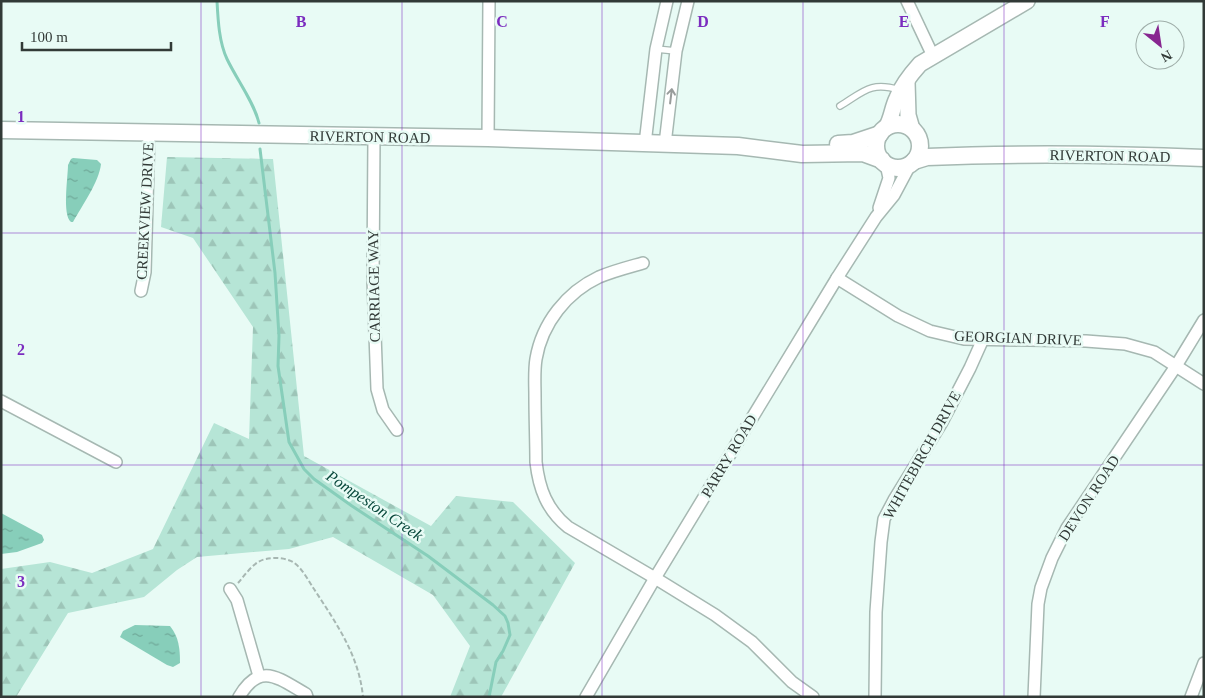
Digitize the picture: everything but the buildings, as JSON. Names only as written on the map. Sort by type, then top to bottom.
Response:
[{"type":"main road","points":[[894,124],[900,124],[916,133],[920,149],[912,163],[902,168],[896,168],[884,162],[877,153],[876,147],[883,131],[894,124]]},
{"type":"main road","name":"RIVERTON ROAD","points":[[1,130],[488,138],[738,146],[853,143],[883,131]]},
{"type":"main road","name":"RIVERTON ROAD","points":[[916,133],[938,146],[1017,154]]},
{"type":"main road","name":"RIVERTON ROAD","points":[[738,146],[802,154],[863,153],[884,162]]},
{"type":"main road","name":"RIVERTON ROAD","points":[[912,163],[927,157],[1017,154],[1204,158]]},
{"type":"street","points":[[488,138],[489,1]]},
{"type":"street","points":[[645,144],[656,48],[667,1]]},
{"type":"street","points":[[665,144],[676,51],[688,1]]},
{"type":"street","points":[[907,1],[933,56]]},
{"type":"street","points":[[883,131],[893,112],[896,98],[920,64],[1027,1]]},
{"type":"street","points":[[904,86],[908,114],[916,133]]},
{"type":"street","name":"CREEKVIEW DRIVE","points":[[141,291],[145,272],[149,132]]},
{"type":"street","name":"CARRIAGE WAY","points":[[374,137],[373,278],[377,389],[383,410],[397,430]]},
{"type":"street","name":"PARRY ROAD","points":[[876,217],[889,178],[884,162]]},
{"type":"street","name":"PARRY ROAD","points":[[586,697],[655,578],[838,278],[876,217],[894,195],[912,163]]},
{"type":"street","points":[[643,263],[610,272],[584,285],[572,294],[552,318],[539,344],[536,358],[536,462],[538,477],[545,500],[559,520],[568,527],[715,615],[752,642],[792,682],[813,697]]},
{"type":"street","name":"GEORGIAN DRIVE","points":[[838,278],[898,316],[930,331],[964,339],[1086,341],[1125,344],[1154,352],[1204,384]]},
{"type":"street","name":"DEVON ROAD","points":[[1034,697],[1038,604],[1041,588],[1052,558],[1067,528],[1176,366],[1204,320]]},
{"type":"street","name":"WHITEBIRCH DRIVE","points":[[875,697],[876,612],[884,519],[942,422],[983,339]]},
{"type":"street","points":[[1,401],[116,462]]},
{"type":"street","points":[[230,589],[237,600],[259,676]]},
{"type":"street","points":[[1191,697],[1204,663]]},
{"type":"street","points":[[239,697],[251,681],[259,676],[274,676],[306,694],[307,697]]},
{"type":"lane","points":[[656,48],[676,51]]},
{"type":"lane","points":[[840,106],[878,86],[904,86]]},
{"type":"path","points":[[230,589],[252,567],[265,559],[284,559],[294,563],[310,582],[345,638],[357,665],[364,697]]},
{"type":"green space","points":[[167,157],[273,159],[304,456],[431,526],[456,496],[513,502],[575,563],[501,697],[450,697],[470,646],[433,595],[333,537],[289,549],[197,557],[177,570],[144,597],[68,613],[16,697],[1,697],[1,569],[50,562],[92,573],[153,549],[214,423],[249,439],[253,327],[193,238],[161,227]]},
{"type":"water","points":[[73,158],[97,160],[101,164],[94,186],[73,222],[71,222],[68,218],[66,195],[68,165]]},
{"type":"water","points":[[1,513],[42,535],[44,540],[42,543],[17,552],[1,554]]},
{"type":"water","points":[[135,625],[170,626],[178,643],[180,663],[173,667],[167,665],[120,637],[123,631]]},
{"type":"waterway","name":"Pompeston Creek","points":[[217,1],[219,31],[224,52],[257,115],[259,123]]},
{"type":"waterway","name":"Pompeston Creek","points":[[260,149],[275,273],[279,336],[278,366],[289,442],[304,469],[314,479],[428,556],[505,616],[510,635],[496,662],[489,697]]}]
